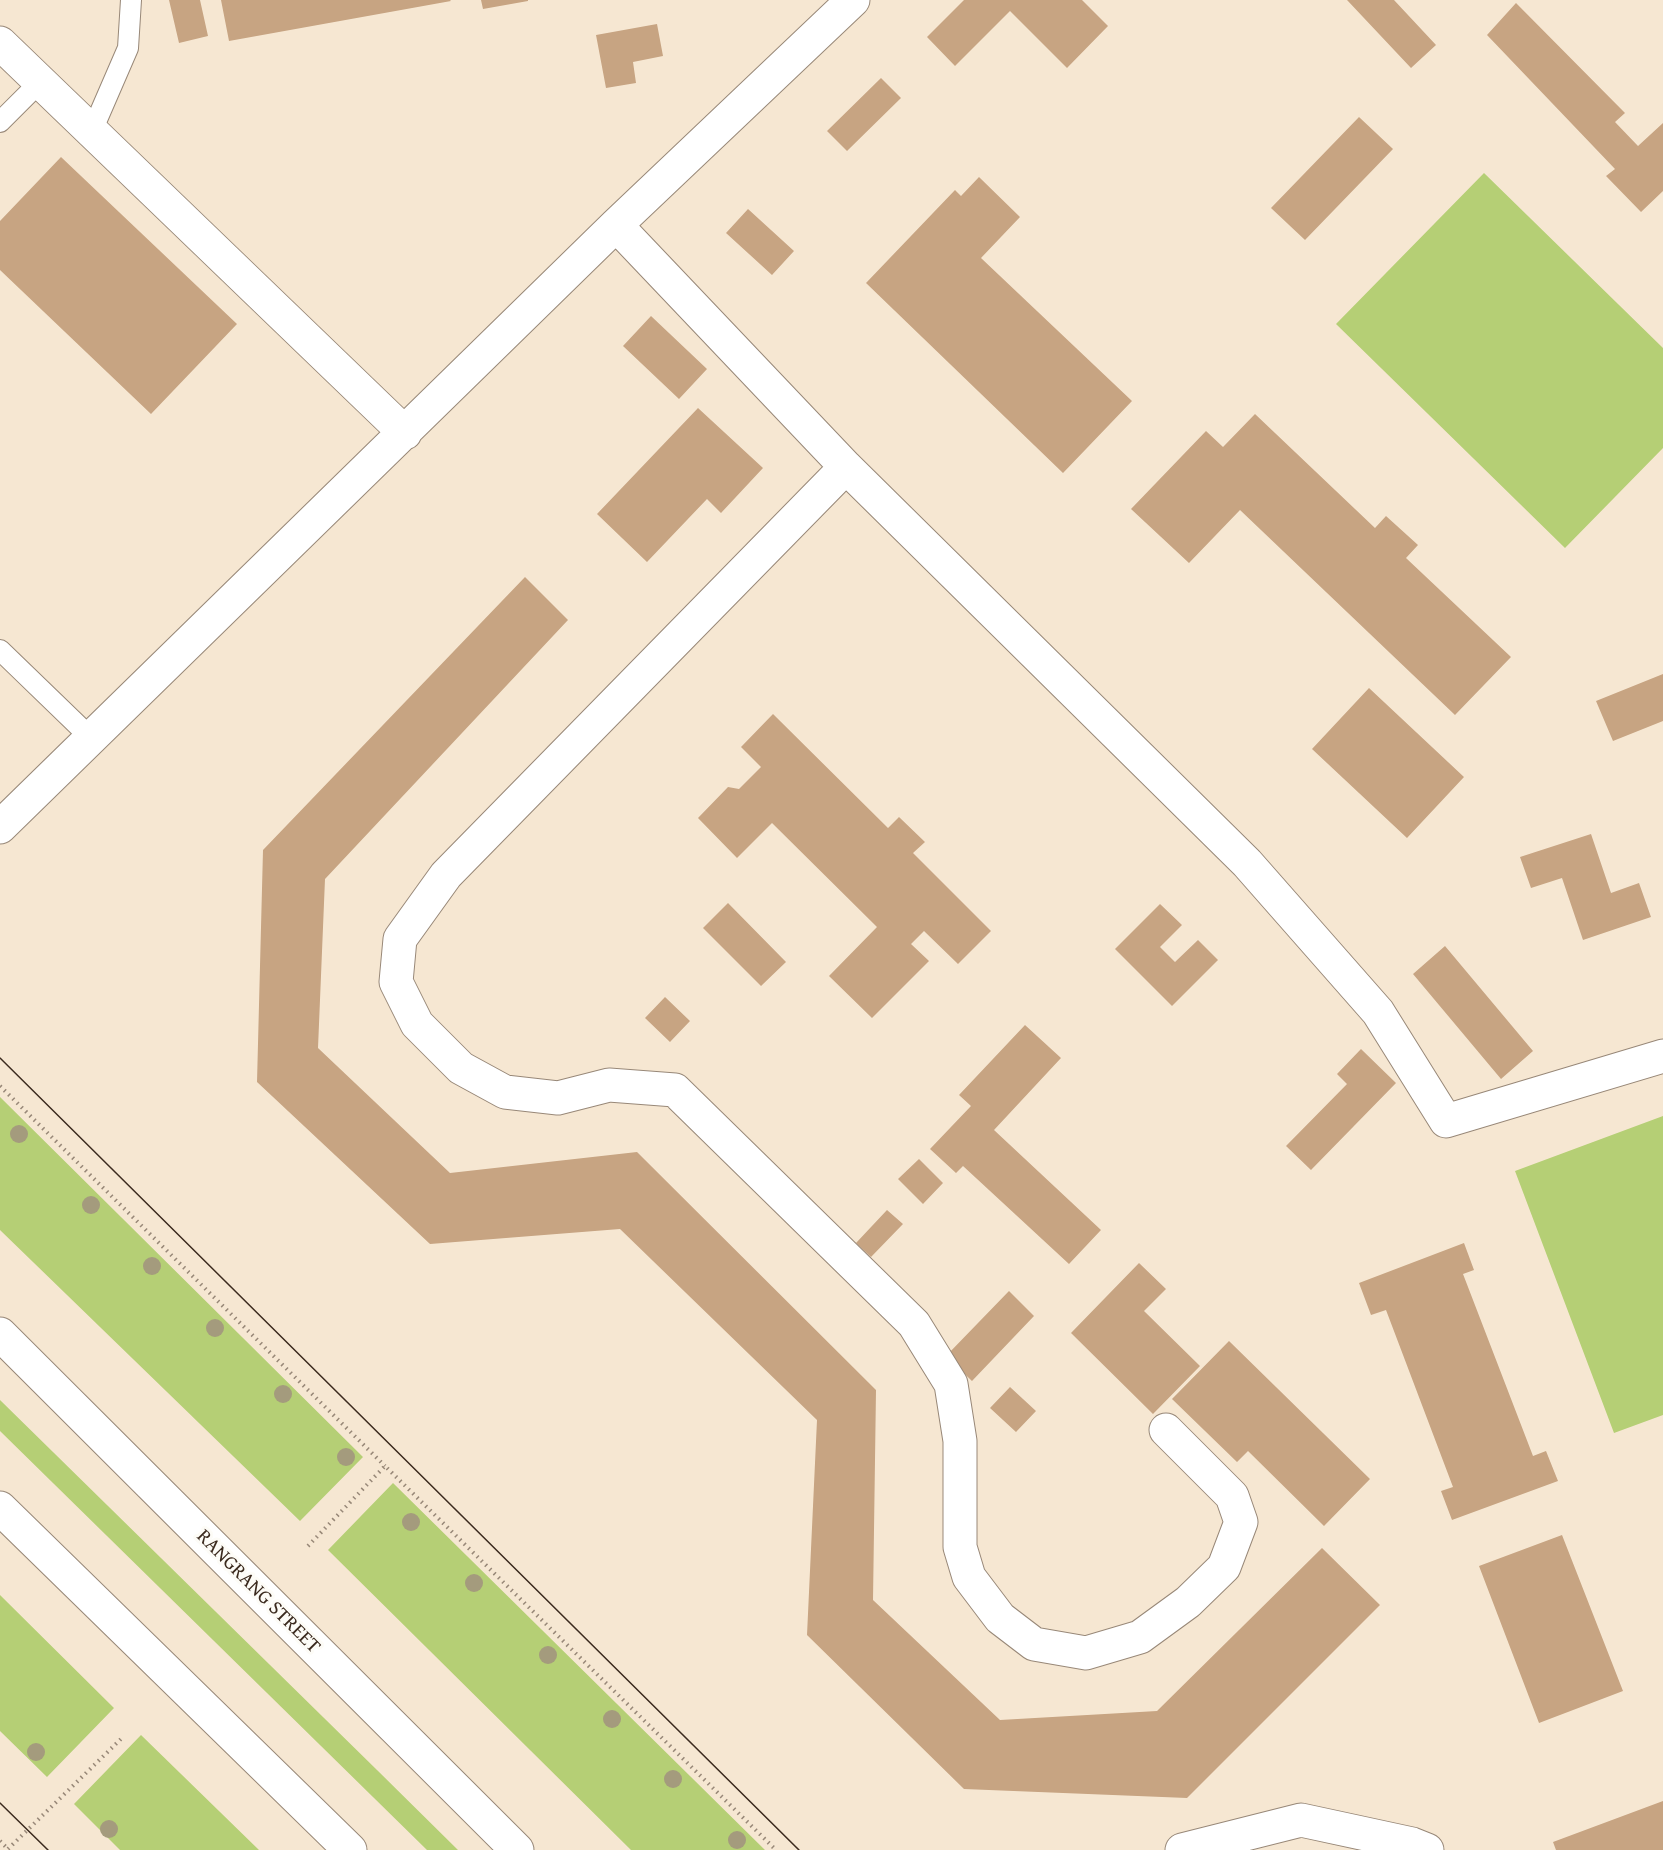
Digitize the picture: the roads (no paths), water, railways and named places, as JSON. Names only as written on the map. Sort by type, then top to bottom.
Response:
[{"type":"street","points":[[0,827],[616,225],[853,0]]},
{"type":"street","points":[[0,43],[405,433]]},
{"type":"street","points":[[616,225],[846,468],[1247,863],[1378,1012],[1446,1121],[1663,1056]]},
{"type":"street","points":[[846,468],[446,875],[400,939],[396,982],[417,1024],[461,1068],[505,1092],[558,1098],[609,1085],[675,1090],[914,1324],[951,1384],[960,1441],[960,1546],[969,1577],[1000,1618],[1034,1644],[1086,1653],[1140,1636],[1188,1602],[1224,1567],[1241,1522],[1233,1496],[1166,1430]]},
{"type":"street","name":"RANGRANG STREET","points":[[0,1334],[517,1850]]},
{"type":"street","points":[[0,1508],[350,1850]]},
{"type":"street","points":[[1182,1850],[1301,1820],[1412,1844],[1427,1850]]},
{"type":"lane","points":[[92,131],[128,48],[131,0]]},
{"type":"lane","points":[[0,122],[40,81]]},
{"type":"lane","points":[[0,650],[91,738]]},
{"type":"tram line","points":[[0,1058],[799,1850]]},
{"type":"tram line","points":[[0,1803],[48,1850]]}]
